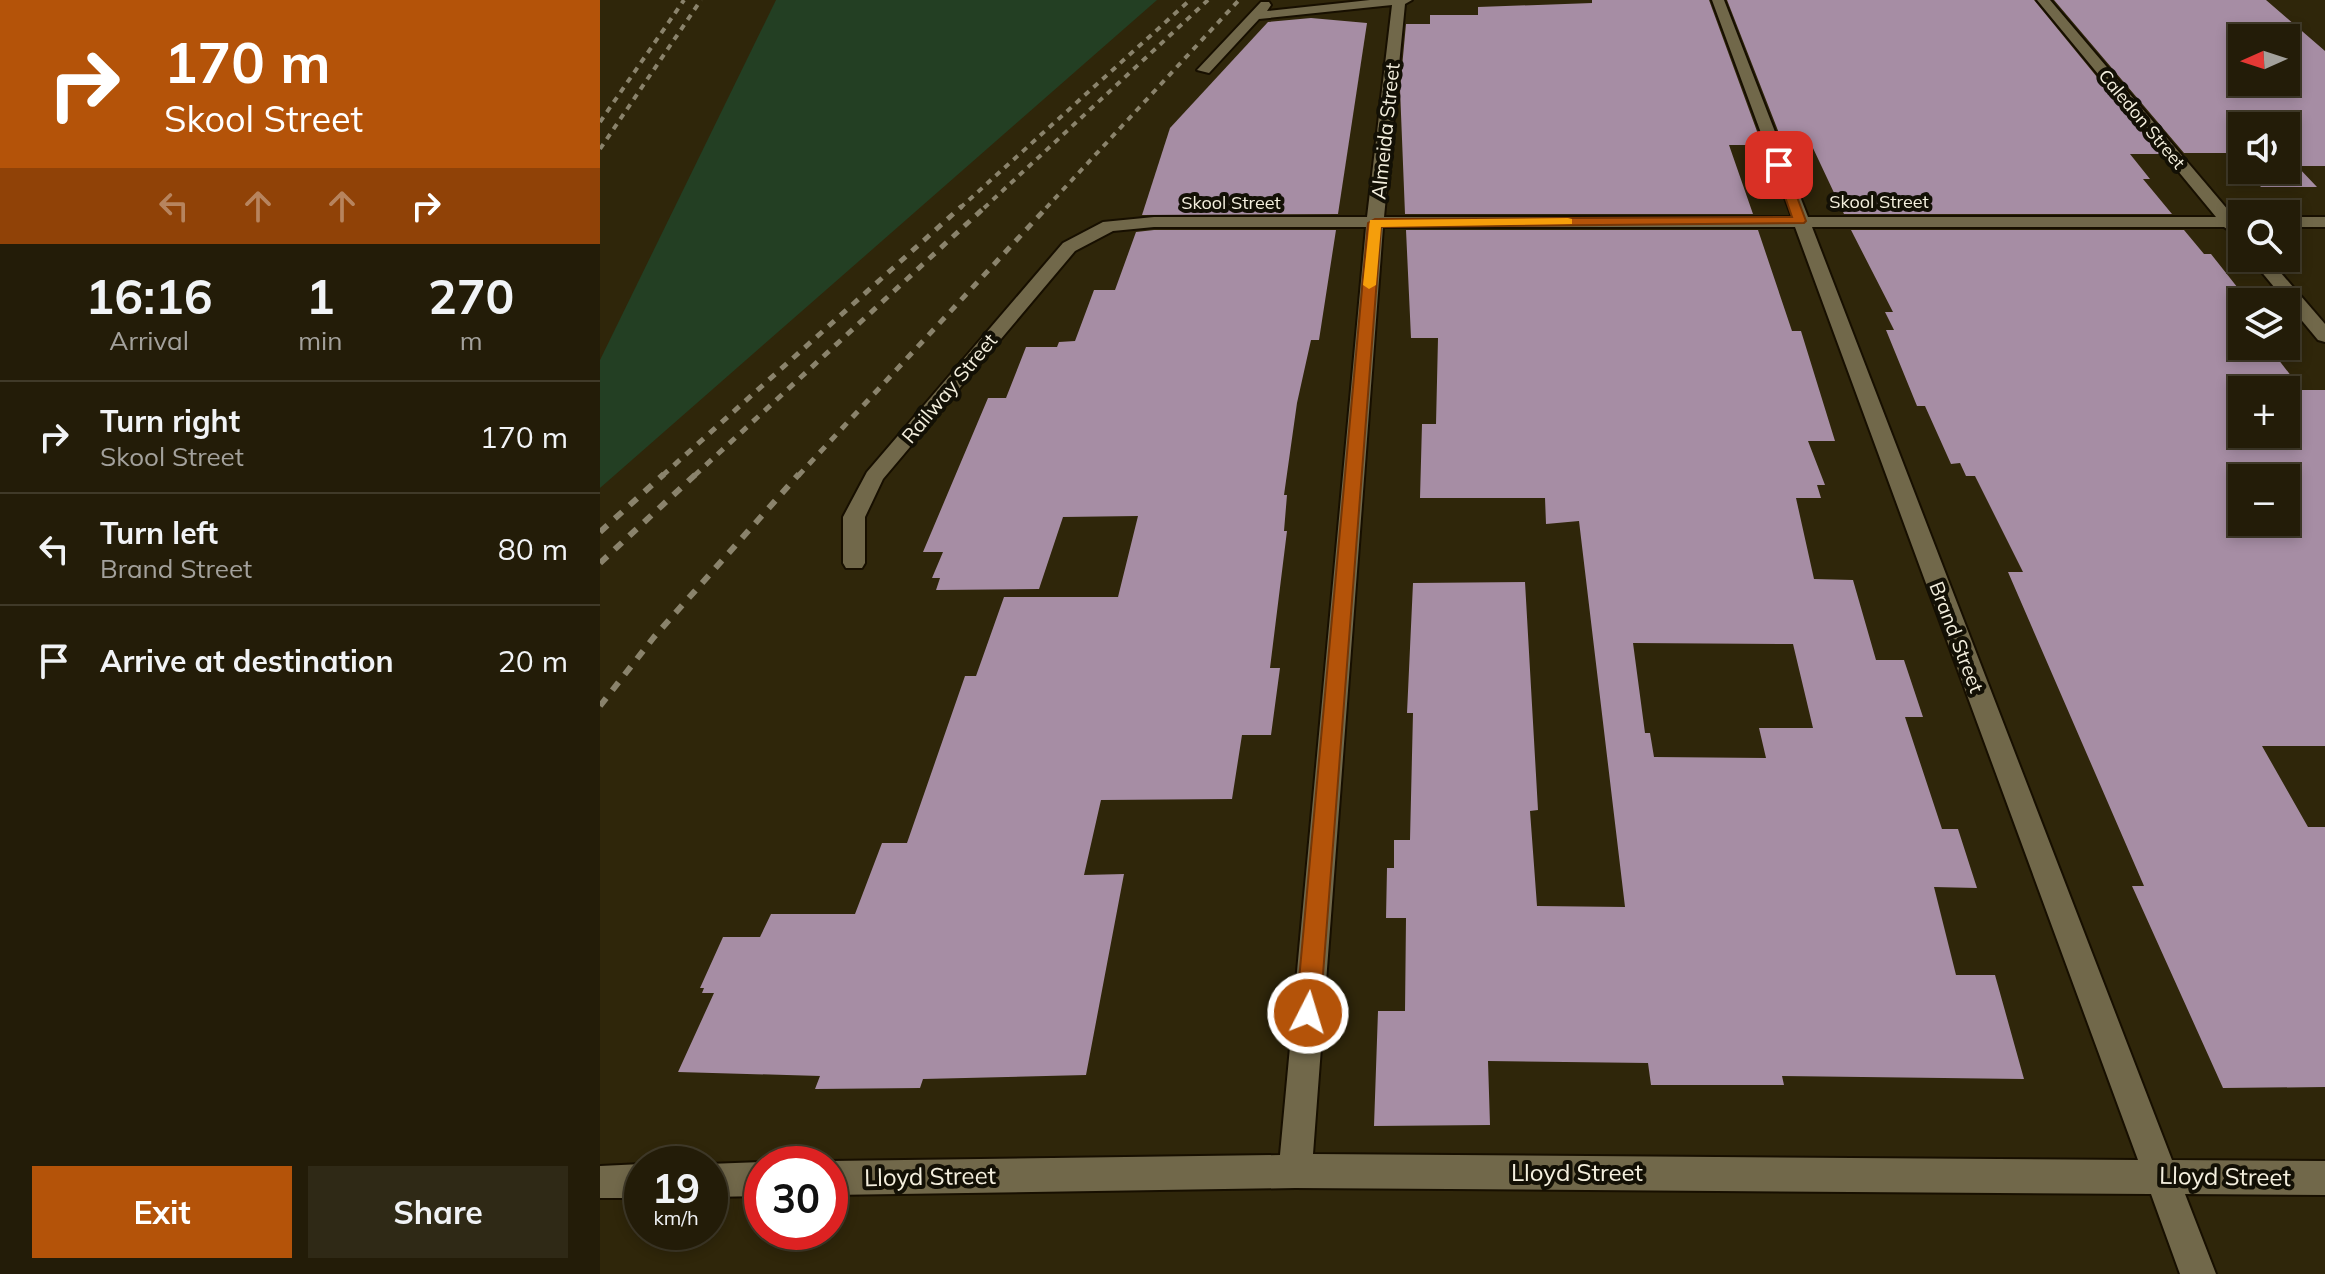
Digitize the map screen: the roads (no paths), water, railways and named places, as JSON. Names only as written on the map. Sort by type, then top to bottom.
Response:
[{"type":"street","points":[[1204,70],[1269,0]]},
{"type":"street","points":[[1254,16],[1406,0]]},
{"type":"street","name":"Brand Street","points":[[1718,0],[2198,1274]]},
{"type":"street","name":"Caledon Street","points":[[2043,0],[2228,213]]},
{"type":"street","name":"Almeida Street","points":[[1295,1171],[1375,223],[1399,1]]},
{"type":"street","name":"Skool Street","points":[[1088,237],[1109,226],[1154,222],[2228,222]]},
{"type":"street","points":[[2300,222],[2325,222]]},
{"type":"street","name":"Railway Street","points":[[854,563],[854,517],[874,477],[1069,247],[1088,237]]},
{"type":"street","points":[[2271,272],[2325,336]]},
{"type":"street","name":"Lloyd Street","points":[[848,1178],[1295,1171],[2325,1178]]},
{"type":"street","points":[[601,1182],[624,1181]]},
{"type":"railway","points":[[600,122],[684,0]]},
{"type":"railway","points":[[600,149],[701,0]]},
{"type":"railway","points":[[960,208],[1190,0]]},
{"type":"railway","points":[[984,208],[1208,0]]},
{"type":"railway","points":[[1046,208],[1239,0]]},
{"type":"railway","points":[[662,476],[962,206]]},
{"type":"railway","points":[[694,476],[986,206]]},
{"type":"railway","points":[[798,476],[1048,206]]},
{"type":"railway","points":[[600,532],[664,474]]},
{"type":"railway","points":[[600,563],[696,474]]},
{"type":"railway","points":[[600,706],[654,637],[799,474]]}]
